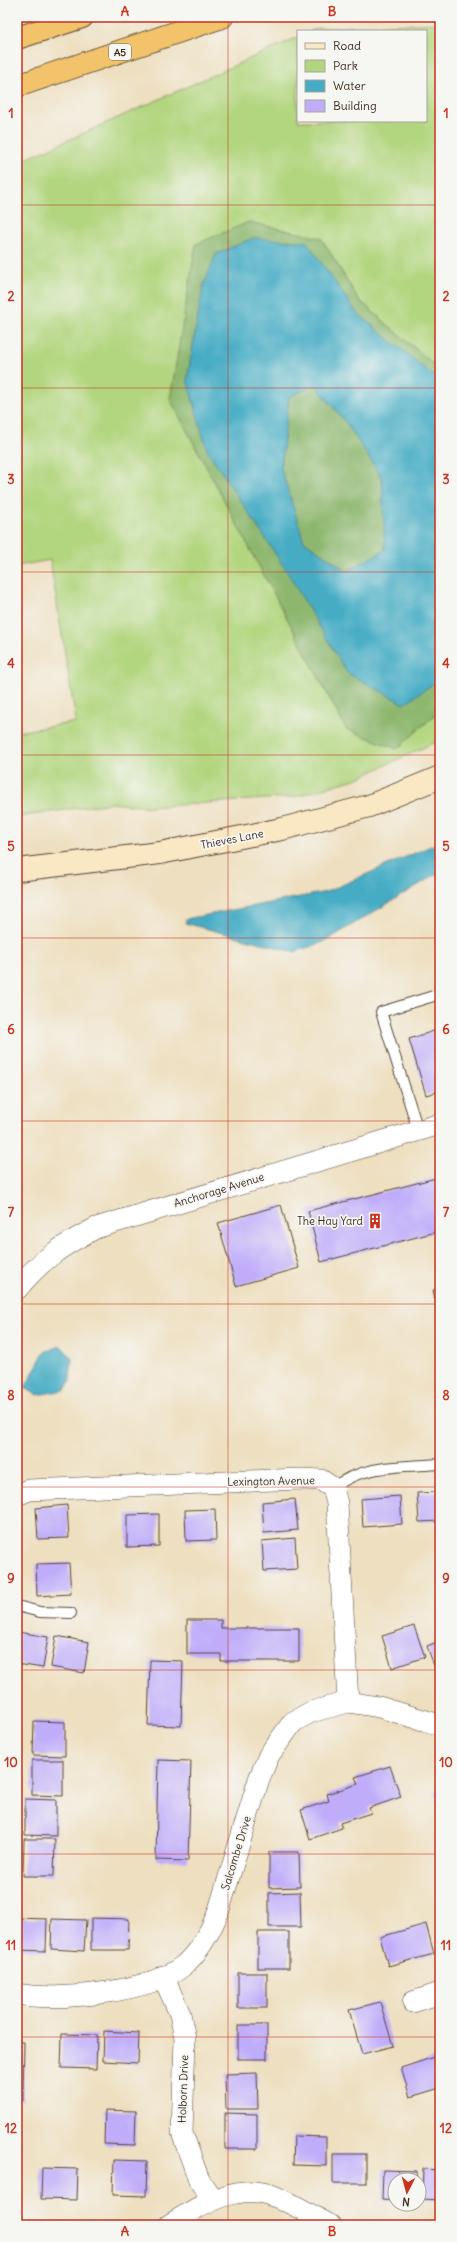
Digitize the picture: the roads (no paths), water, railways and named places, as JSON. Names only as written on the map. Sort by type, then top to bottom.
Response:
[{"type":"highway","points":[[17,38],[82,17]]},
{"type":"highway","name":"A5","points":[[17,86],[222,17]]},
{"type":"main road","name":"Thieves Lane","points":[[17,870],[160,853],[282,829],[368,806],[440,777]]},
{"type":"street","name":"Anchorage Avenue","points":[[17,1289],[35,1267],[51,1253],[96,1228],[440,1124]]},
{"type":"street","name":"Lexington Avenue","points":[[17,1495],[29,1490],[301,1479],[320,1480],[333,1488]]},
{"type":"street","points":[[333,1488],[337,1503],[348,1702]]},
{"type":"street","name":"Salcombe Drive","points":[[17,1994],[33,1998],[57,1998],[141,1985],[182,1966],[210,1931],[218,1913],[259,1779],[269,1756],[293,1722],[311,1712],[348,1702],[379,1707],[440,1725]]},
{"type":"street","name":"Holborn Drive","points":[[163,1976],[180,2014],[185,2038],[182,2133],[198,2180],[212,2199]]},
{"type":"street","points":[[413,2002],[440,1993]]},
{"type":"street","points":[[169,2225],[212,2199],[238,2192],[258,2192],[276,2196],[330,2225]]},
{"type":"lane","points":[[418,1130],[381,1012],[440,994]]},
{"type":"lane","points":[[333,1488],[344,1479],[375,1469],[440,1464]]},
{"type":"lane","points":[[17,1606],[40,1612],[71,1613]]},
{"type":"water","points":[[253,238],[307,242],[356,312],[440,381],[440,679],[404,704],[347,673],[286,570],[207,450],[187,380],[203,287],[216,254]],"holes":[[[315,385],[347,424],[382,478],[385,550],[347,571],[304,541],[281,468],[289,397]]]},
{"type":"water","points":[[440,842],[440,872],[324,942],[295,952],[185,923],[186,919],[326,892]]},
{"type":"water","points":[[61,1346],[72,1358],[70,1381],[65,1390],[37,1395],[25,1388],[44,1352]]},
{"type":"place","name":"The Hay Yard","points":[[375,1221]]}]
